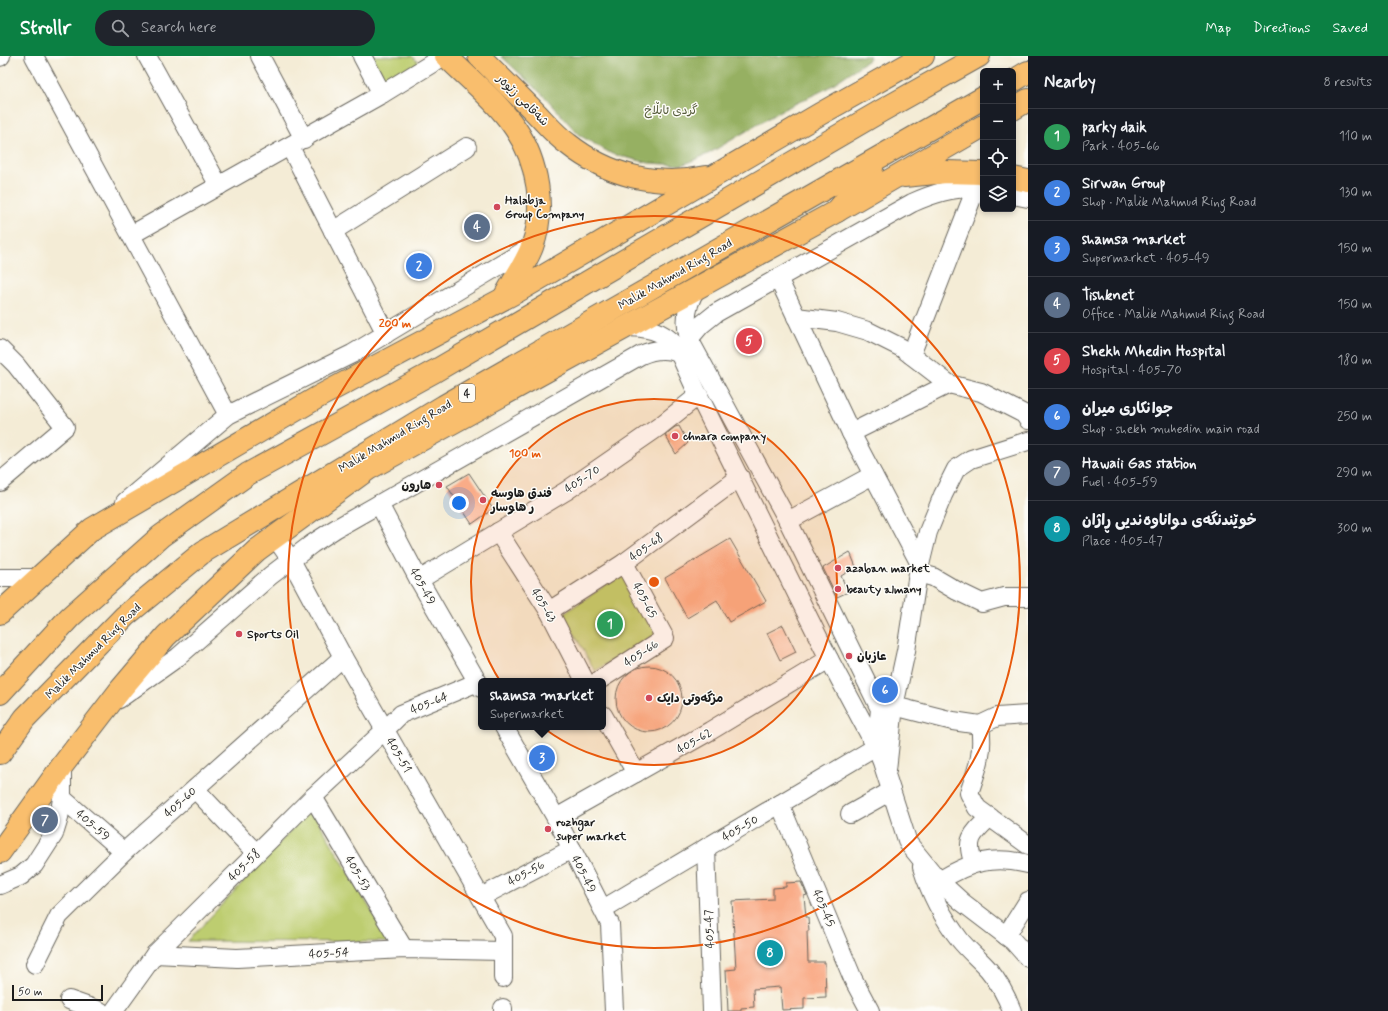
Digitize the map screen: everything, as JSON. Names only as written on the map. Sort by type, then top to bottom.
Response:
[{"type":"main road","name":"شەقامی زێوەر","points":[[445,56],[496,106],[515,128],[529,154],[538,187],[536,230],[532,246],[527,258],[503,299]]},
{"type":"main road","name":"شەقامی زێوەر","points":[[479,56],[566,144],[589,159],[613,171],[639,179],[665,182],[692,180],[718,174]]},
{"type":"main road","points":[[865,89],[893,56]]},
{"type":"main road","points":[[0,613],[92,529],[308,402],[503,299],[923,56]]},
{"type":"main road","points":[[0,692],[70,617],[150,546],[248,474],[435,371],[881,111],[979,56]]},
{"type":"main road","points":[[1016,79],[1028,72]]},
{"type":"main road","name":"Malik Mahmud Ring Road","points":[[0,753],[25,718],[125,616],[204,552],[444,406],[980,100]]},
{"type":"main road","points":[[1016,107],[1028,100]]},
{"type":"main road","points":[[0,852],[62,766],[121,690],[166,636],[257,550],[368,469],[837,211],[980,128]]},
{"type":"main road","points":[[837,211],[880,158]]},
{"type":"main road","points":[[895,177],[946,172],[980,183]]},
{"type":"main road","points":[[1016,179],[1028,181]]},
{"type":"main road","points":[[330,474],[368,469]]},
{"type":"street","points":[[34,56],[228,415]]},
{"type":"street","points":[[147,56],[219,186]]},
{"type":"street","points":[[260,56],[333,231],[386,334]]},
{"type":"street","points":[[362,56],[382,94]]},
{"type":"street","points":[[131,235],[297,143],[445,56]]},
{"type":"street","points":[[333,231],[467,147]]},
{"type":"street","points":[[105,711],[134,688],[178,657],[250,593],[291,560],[335,529],[641,355],[660,349],[684,346],[708,318],[912,203],[936,193],[980,183]]},
{"type":"street","points":[[911,355],[980,185]]},
{"type":"street","points":[[1016,196],[1028,198]]},
{"type":"street","points":[[92,529],[228,415],[352,354],[532,246]]},
{"type":"street","points":[[778,278],[851,433],[919,568],[957,591],[982,603],[1004,597],[1028,597]]},
{"type":"street","points":[[697,288],[692,295],[686,312],[684,346],[699,395],[829,659],[876,748],[889,782],[908,843],[939,881],[962,902],[1013,941],[1028,958]]},
{"type":"street","points":[[796,318],[838,322],[860,329],[902,348],[949,384],[982,392],[1024,414],[1028,420]]},
{"type":"street","points":[[625,327],[642,328],[659,332],[684,346],[788,521],[880,709],[876,748]]},
{"type":"street","points":[[0,349],[16,365],[65,427],[0,482]]},
{"type":"street","points":[[297,381],[308,402]]},
{"type":"street","points":[[851,433],[949,384]]},
{"type":"street","name":"405-70","points":[[419,580],[566,491],[660,426],[699,395]]},
{"type":"street","points":[[850,814],[889,782],[894,706],[906,651],[919,568],[928,532],[943,495],[956,469],[971,459],[1028,441]]},
{"type":"street","points":[[788,521],[873,476]]},
{"type":"street","name":"405-68","points":[[549,611],[624,563],[740,478]]},
{"type":"street","name":"405-49","points":[[379,504],[419,580],[478,683]]},
{"type":"street","name":"405-63","points":[[498,532],[549,611],[583,678]]},
{"type":"street","name":"405-51","points":[[275,537],[291,560],[343,657],[503,936],[503,978]]},
{"type":"street","name":"405-65","points":[[624,563],[665,638]]},
{"type":"street","points":[[0,578],[39,578]]},
{"type":"street","name":"405-66","points":[[603,678],[665,638]]},
{"type":"street","name":"405-60","points":[[35,964],[59,916],[124,852],[343,657]]},
{"type":"street","name":"405-62","points":[[556,818],[710,731],[829,659]]},
{"type":"street","name":"405-64","points":[[385,730],[401,714],[478,685]]},
{"type":"street","points":[[894,706],[980,725],[997,717],[1028,715]]},
{"type":"street","points":[[606,720],[636,773]]},
{"type":"street","points":[[980,725],[982,739],[980,762],[969,794],[977,808],[1028,845]]},
{"type":"street","name":"405-58","points":[[114,1011],[154,954],[312,797],[385,730]]},
{"type":"street","name":"405-49","points":[[506,730],[556,818],[610,924],[614,1011]]},
{"type":"street","name":"405-50","points":[[603,909],[876,748]]},
{"type":"street","points":[[0,885],[21,876],[34,864],[54,834],[59,818],[62,798],[62,766]]},
{"type":"street","points":[[195,789],[256,853]]},
{"type":"street","name":"405-53","points":[[312,797],[404,949]]},
{"type":"street","name":"405-59","points":[[62,798],[124,852]]},
{"type":"street","name":"405-45","points":[[780,804],[853,979],[870,1011]]},
{"type":"street","points":[[974,864],[970,854],[969,840],[979,827],[990,817]]},
{"type":"street","name":"405-47","points":[[706,848],[712,1011]]},
{"type":"street","name":"405-56","points":[[480,897],[572,849]]},
{"type":"street","points":[[920,858],[928,886],[939,907],[960,940],[988,969],[1005,992],[1012,1011]]},
{"type":"street","points":[[939,881],[960,868],[993,860],[1015,860],[1028,864]]},
{"type":"street","points":[[1006,936],[1028,902]]},
{"type":"street","name":"405-54","points":[[154,954],[237,958],[404,949],[503,950]]},
{"type":"street","points":[[69,1000],[100,1011]]},
{"type":"green space","points":[[372,56],[412,56],[420,64],[387,83]]},
{"type":"green space","name":"گردی ئابڵاخ","points":[[501,56],[870,56],[868,60],[826,89],[782,110],[708,154],[682,165],[649,163],[612,154],[579,135],[546,98]]},
{"type":"green space","points":[[623,573],[658,633],[595,671],[563,614]]},
{"type":"green space","points":[[311,809],[390,942],[188,941]]},
{"type":"building","name":"chnara company","points":[[679,426],[688,443],[676,454],[665,435],[675,427]]},
{"type":"building","points":[[469,473],[493,509],[472,524],[447,486]]},
{"type":"building","points":[[730,539],[766,601],[729,622],[717,600],[687,618],[665,578]]},
{"type":"building","name":"azaban market","points":[[850,552],[856,567],[841,576],[848,592],[837,597],[823,568]]},
{"type":"building","points":[[783,625],[796,652],[780,660],[767,633]]},
{"type":"building","name":"مزگەوتی دایک","points":[[649,666],[662,669],[672,676],[679,686],[682,699],[679,712],[672,722],[662,729],[649,732],[636,729],[626,722],[619,712],[616,699],[619,686],[626,676],[636,669]]},
{"type":"building","points":[[801,882],[807,895],[804,896],[809,931],[807,931],[808,962],[825,962],[826,997],[804,998],[804,1009],[782,1010],[780,987],[753,989],[754,1007],[741,1008],[741,1011],[728,1011],[726,970],[736,969],[732,901],[773,899],[773,888],[786,887],[786,883]]},
{"type":"place","name":"Halabja Group Company","points":[[497,207]]},
{"type":"place","name":"Tishknet","points":[[477,227]]},
{"type":"place","name":"Sirwan Group","points":[[419,266]]},
{"type":"place","name":"Shekh Mhedin Hospital","points":[[749,341]]},
{"type":"place","name":"chnara company","points":[[675,436]]},
{"type":"place","name":"هارون","points":[[439,485]]},
{"type":"place","name":"فندق هاوسه ر هاوسار","points":[[483,500]]},
{"type":"place","name":"azaban market","points":[[838,568]]},
{"type":"place","name":"beauty almany","points":[[838,589]]},
{"type":"place","name":"parky daik","points":[[610,624]]},
{"type":"place","name":"Sports Oil","points":[[239,634]]},
{"type":"place","name":"عازبان","points":[[849,656]]},
{"type":"place","name":"جوانكاری میران","points":[[885,690]]},
{"type":"place","name":"مزگەوتی دایک","points":[[649,698]]},
{"type":"place","name":"shamsa market","points":[[542,758]]},
{"type":"place","name":"Hawaii Gas station","points":[[45,820]]},
{"type":"place","name":"rozhgar super market","points":[[548,829]]},
{"type":"place","name":"خوێندنگەی دواناوەندیی ڕاژان","points":[[770,953]]}]
